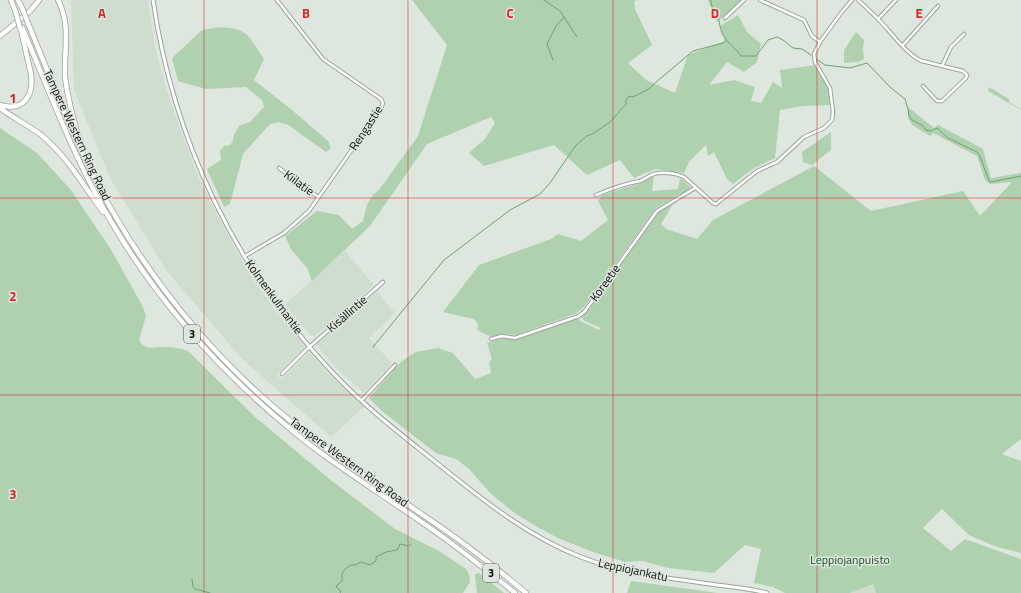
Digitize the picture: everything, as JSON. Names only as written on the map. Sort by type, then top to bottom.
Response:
[{"type":"highway","name":"Tampere Western Ring Road","points":[[11,0],[21,28],[76,155],[111,222],[140,267],[173,312],[215,359],[255,399],[289,428],[323,454],[466,554],[515,593]]},
{"type":"highway","name":"Tampere Western Ring Road","points":[[18,0],[84,156],[119,223],[177,307],[234,370],[259,394],[304,432],[468,548],[526,593]]},
{"type":"highway","points":[[0,36],[30,11],[39,0]]},
{"type":"highway","points":[[58,0],[66,25],[65,75],[67,94],[84,156]]},
{"type":"highway","points":[[0,106],[17,106],[27,98],[30,92],[32,81],[21,28]]},
{"type":"highway","points":[[0,106],[41,136],[59,152],[111,222]]},
{"type":"street","name":"Kolmenkulmantie","points":[[153,0],[162,54],[184,127],[208,189],[224,222],[244,257],[281,311],[335,375],[418,448],[508,519]]},
{"type":"street","name":"Rengastie","points":[[244,257],[291,228],[309,211],[382,108],[383,103],[381,99],[323,59],[277,0]]},
{"type":"street","points":[[725,18],[744,0]]},
{"type":"street","points":[[760,0],[804,20],[812,36],[820,42]]},
{"type":"street","points":[[596,195],[631,182],[642,180],[657,173],[680,175],[684,177],[695,188],[716,204],[757,171],[778,162],[804,137],[828,126],[832,120],[833,112],[830,88],[814,62],[814,54],[820,42],[852,0]]},
{"type":"street","points":[[858,0],[920,61],[964,71],[967,74],[967,78],[942,101],[936,100],[923,86]]},
{"type":"street","points":[[878,19],[896,0]]},
{"type":"street","points":[[903,45],[938,6]]},
{"type":"street","points":[[942,66],[951,47],[964,34]]},
{"type":"street","name":"Kiilatie","points":[[279,168],[318,197]]},
{"type":"street","name":"Koreetie","points":[[492,339],[502,336],[515,338],[579,316],[585,311],[657,211],[695,188]]},
{"type":"street","name":"Kisällintie","points":[[282,374],[383,282]]},
{"type":"street","points":[[362,400],[395,364]]},
{"type":"street","name":"Leppiojankatu","points":[[508,519],[556,546],[597,563],[641,573],[767,593]]},
{"type":"shaded area","points":[[71,0],[148,0],[155,46],[164,81],[198,176],[226,232],[249,273],[277,313],[305,347],[277,375],[281,380],[309,352],[335,380],[364,407],[331,437],[242,359],[166,270],[110,178],[74,90]]},
{"type":"shaded area","points":[[345,251],[374,285],[315,336],[310,335],[285,304]]},
{"type":"shaded area","points":[[377,291],[395,313],[369,338],[392,363],[364,393],[340,372],[316,345]]},
{"type":"shaded area","points":[[873,584],[876,593],[850,593]]},
{"type":"green space","points":[[412,0],[638,0],[634,1],[635,9],[652,45],[628,63],[646,80],[675,93],[688,55],[725,41],[720,26],[738,15],[747,32],[761,44],[757,62],[744,72],[727,62],[709,85],[734,80],[755,87],[751,101],[761,103],[773,82],[782,88],[780,70],[816,65],[830,88],[832,105],[803,106],[780,110],[775,158],[754,168],[733,184],[727,179],[714,152],[708,156],[706,145],[689,162],[684,173],[655,169],[634,178],[620,160],[587,175],[554,145],[484,166],[469,153],[485,139],[495,123],[491,117],[427,144],[370,226],[312,281],[307,268],[291,249],[285,236],[317,211],[339,215],[352,229],[363,221],[369,200],[379,190],[418,136],[447,45]]},
{"type":"green space","points":[[708,0],[742,0],[717,22]]},
{"type":"green space","points":[[220,27],[238,30],[248,36],[264,59],[254,80],[328,141],[331,148],[326,152],[288,125],[279,122],[270,124],[243,154],[230,204],[224,207],[207,169],[221,160],[220,151],[224,146],[230,145],[239,126],[250,122],[264,107],[262,100],[246,87],[206,89],[178,81],[172,58],[202,30]]},
{"type":"green space","points":[[856,32],[864,40],[864,59],[858,62],[844,63],[844,50]]},
{"type":"green space","points":[[989,87],[1009,99],[1009,102],[1021,110],[988,91]]},
{"type":"green space","name":"Leppiojanpuisto","points":[[908,107],[934,128],[938,125],[983,149],[991,178],[1021,173],[1021,439],[1002,454],[1021,461],[1021,553],[994,546],[969,535],[942,509],[923,528],[951,551],[965,539],[1021,559],[1021,593],[876,593],[873,584],[850,593],[785,593],[773,587],[754,583],[761,549],[745,545],[714,573],[668,568],[643,561],[625,562],[593,552],[560,539],[516,514],[490,493],[469,469],[456,459],[436,453],[383,412],[369,398],[398,365],[416,352],[438,348],[453,353],[475,379],[491,373],[489,362],[492,359],[487,343],[503,338],[517,339],[578,317],[580,321],[599,330],[601,328],[584,321],[581,316],[590,308],[659,212],[673,204],[661,224],[666,229],[697,239],[713,220],[814,166],[871,211],[963,191],[980,216],[1012,182],[990,184],[985,180],[977,156],[933,133],[930,136],[912,125],[908,118]]},
{"type":"green space","points":[[0,128],[37,153],[71,190],[110,248],[142,305],[146,316],[139,340],[141,343],[150,348],[171,347],[188,351],[254,416],[332,481],[395,529],[439,551],[466,569],[469,574],[470,582],[463,593],[0,593]]},
{"type":"green space","points":[[831,132],[831,150],[812,165],[803,162],[802,152]]},
{"type":"green space","points":[[654,176],[652,191],[678,189],[680,179],[682,179],[691,188],[656,208],[585,306],[577,313],[516,335],[502,334],[491,337],[477,330],[478,324],[474,319],[443,312],[479,265],[551,239],[558,234],[581,241],[608,220],[598,201],[602,195],[641,183]]},
{"type":"green space","points":[[479,573],[504,593],[477,593],[475,574]]},
{"type":"green space","points":[[631,581],[718,593],[627,593]]},
{"type":"waterway","points":[[544,0],[560,11],[564,17],[556,26],[547,44],[553,60]]},
{"type":"waterway","points":[[711,0],[712,6],[718,16],[723,35],[741,56],[756,56],[768,40],[777,37],[793,48],[802,49],[811,55]]},
{"type":"waterway","points":[[564,17],[577,37]]},
{"type":"waterway","points":[[373,347],[444,260],[510,210],[540,194],[550,183],[576,145],[587,136],[610,122],[626,104],[626,100],[629,96],[633,97],[649,89],[693,51],[723,43],[726,40]]},
{"type":"waterway","points":[[816,59],[825,65],[850,68],[867,63],[891,88],[905,99],[909,116],[912,120],[922,125],[926,130],[930,131],[937,128],[948,138],[977,152],[980,156],[989,181],[991,182],[1021,176]]},
{"type":"waterway","points":[[340,593],[341,591],[336,586],[342,581],[342,574],[345,569],[351,565],[361,562],[370,565],[376,561],[376,557],[386,552],[397,550],[400,544],[409,546],[411,544]]},
{"type":"waterway","points":[[192,579],[195,589],[210,593]]}]
